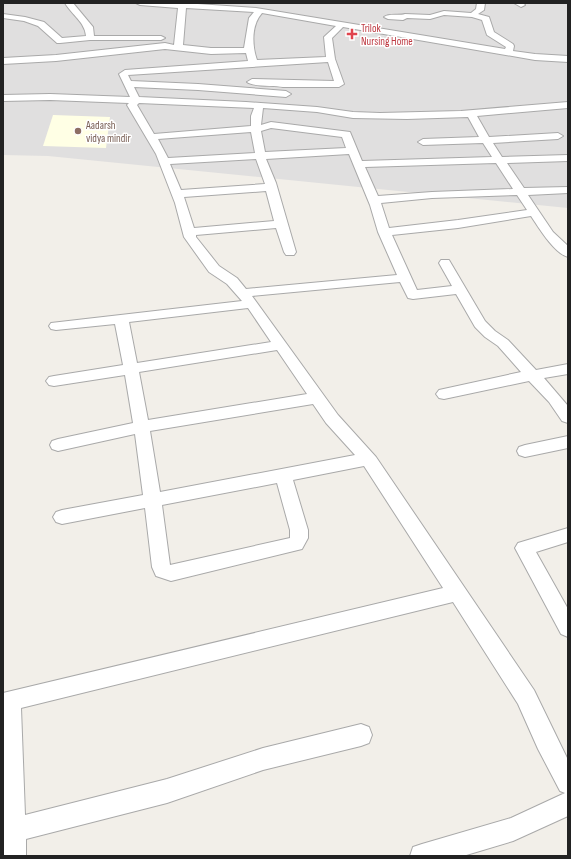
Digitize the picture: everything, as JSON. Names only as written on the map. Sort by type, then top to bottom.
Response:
[{"type":"street","points":[[69,3],[73,10],[89,27],[90,38]]},
{"type":"street","points":[[140,3],[206,5],[260,11],[535,57],[568,59]]},
{"type":"street","points":[[472,15],[480,10],[481,3]]},
{"type":"street","points":[[178,48],[178,38],[181,30],[182,5]]},
{"type":"street","points":[[253,63],[248,46],[253,18],[260,11]]},
{"type":"street","points":[[388,17],[405,15],[423,17],[444,14],[472,15],[486,19],[490,33],[510,46],[508,52]]},
{"type":"street","points":[[388,32],[405,15]]},
{"type":"street","points":[[3,16],[25,18],[41,24],[59,40],[65,57]]},
{"type":"street","points":[[250,82],[280,82],[283,84],[339,84],[331,59],[328,37],[341,24]]},
{"type":"street","points":[[59,40],[120,37],[178,38]]},
{"type":"street","points":[[3,61],[65,57],[165,46],[211,51],[249,50]]},
{"type":"street","points":[[107,52],[123,74],[136,100]]},
{"type":"street","points":[[123,74],[146,70],[331,59]]},
{"type":"street","points":[[128,84],[198,87],[286,94]]},
{"type":"street","points":[[3,98],[50,97],[196,101],[313,109],[367,115],[471,114],[568,105]]},
{"type":"street","points":[[136,100],[132,105],[164,161],[177,194],[190,237],[214,269],[232,281],[247,299],[332,419],[367,459],[526,697],[546,742],[568,782]]},
{"type":"street","points":[[259,106],[256,116],[256,129],[260,155],[290,252]]},
{"type":"street","points":[[471,114],[486,140],[549,234],[568,254]]},
{"type":"street","points":[[150,137],[256,129],[271,125],[346,134],[373,200],[384,232],[413,295],[461,289]]},
{"type":"street","points":[[423,142],[558,136]]},
{"type":"street","points":[[164,161],[352,151]]},
{"type":"street","points":[[358,164],[568,158]]},
{"type":"street","points":[[177,194],[271,187]]},
{"type":"street","points":[[373,200],[520,190],[568,190]]},
{"type":"street","points":[[384,232],[458,224],[535,212]]},
{"type":"street","points":[[189,232],[281,224]]},
{"type":"street","points":[[445,262],[480,324],[490,334],[503,343],[554,398],[568,417]]},
{"type":"street","points":[[56,326],[405,278]]},
{"type":"street","points":[[121,318],[142,427],[154,500],[161,567],[164,570],[171,573],[296,544],[299,538],[299,530],[283,475]]},
{"type":"street","points":[[54,381],[280,345]]},
{"type":"street","points":[[444,394],[568,369]]},
{"type":"street","points":[[58,445],[142,427],[318,398]]},
{"type":"street","points":[[525,452],[568,442]]},
{"type":"street","points":[[62,517],[367,459]]},
{"type":"street","points":[[568,535],[524,548],[568,628]]},
{"type":"street","points":[[14,856],[8,832],[12,776],[6,722],[10,700],[457,593]]},
{"type":"street","points":[[8,832],[167,791],[263,759],[361,735]]},
{"type":"street","points":[[422,856],[513,829],[568,804]]},
{"type":"shaded area","points":[[3,3],[568,3],[568,208],[48,156],[3,155]]},
{"type":"shaded area","name":"Aadarsh vidya mindir","points":[[53,115],[110,117],[106,148],[43,146]]},
{"type":"place","name":"Trilok Nursing Home","points":[[352,34]]},
{"type":"place","name":"Aadarsh vidya mindir","points":[[78,131]]}]
